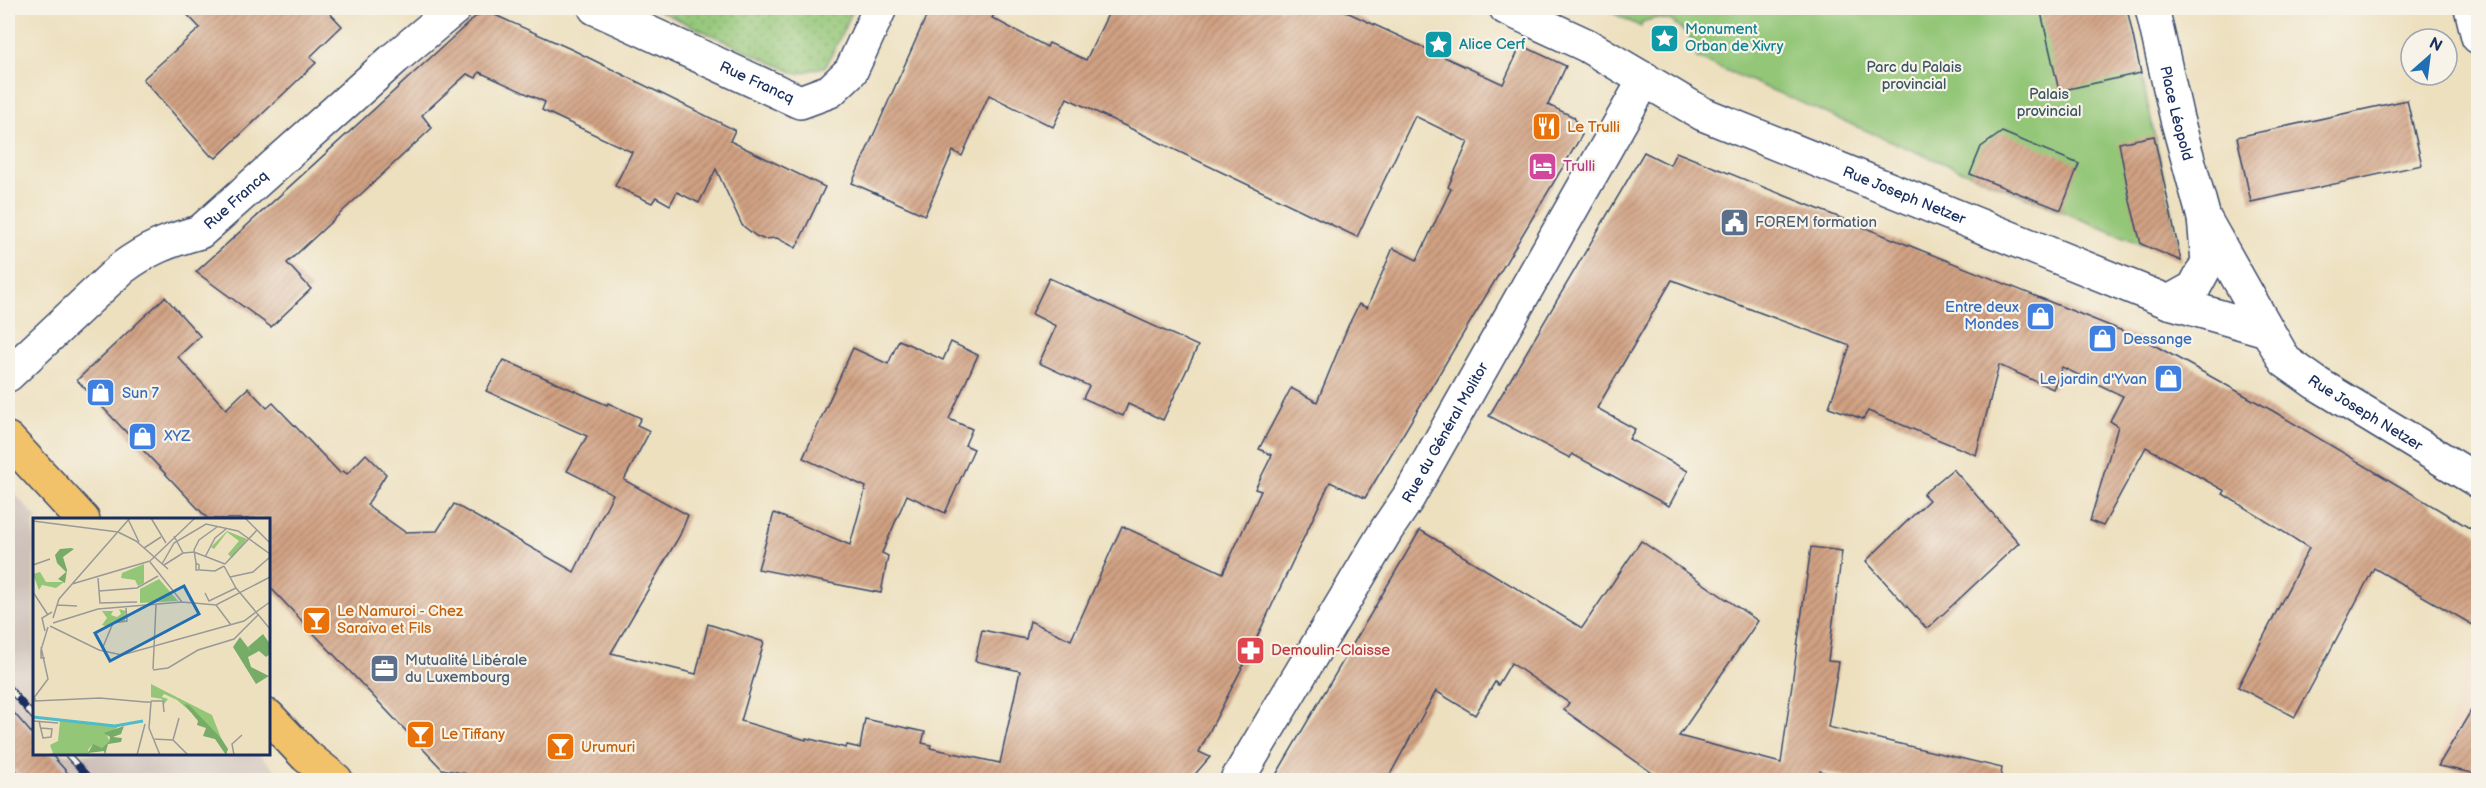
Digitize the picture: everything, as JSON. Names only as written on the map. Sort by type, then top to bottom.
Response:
[{"type":"main road","points":[[8,439],[82,518]]},
{"type":"main road","points":[[270,718],[306,756],[336,780]]},
{"type":"street","name":"Rue Francq","points":[[8,375],[141,253],[162,243],[200,232],[395,57],[455,8]]},
{"type":"street","name":"Rue Francq","points":[[595,8],[800,102],[830,91],[851,71],[880,8]]},
{"type":"street","name":"Rue Joseph Netzer","points":[[1506,8],[1586,45],[1703,114],[2169,302],[2266,330]]},
{"type":"street","name":"Place Léopold","points":[[2152,8],[2177,119],[2204,218]]},
{"type":"street","points":[[2471,8],[2478,37]]},
{"type":"street","name":"Rue du Général Molitor","points":[[1237,780],[1387,529],[1408,498],[1645,80]]},
{"type":"street","name":"Rue Joseph Netzer","points":[[2204,218],[2285,361],[2316,383],[2478,481]]},
{"type":"street","points":[[2169,302],[2194,288],[2208,262],[2204,218]]},
{"type":"shaded area","points":[[8,487],[37,518],[33,518],[33,755],[260,755],[285,780],[8,780]]},
{"type":"shaded area","points":[[2478,629],[2478,780],[2456,780],[2458,770],[2438,766]]},
{"type":"green space","points":[[653,8],[854,8],[826,66],[797,74]]},
{"type":"green space","name":"Palais provincial","points":[[1603,8],[2127,8],[2178,244],[2176,250],[2141,244],[1909,149],[1697,58],[1695,42],[1672,21],[1656,18],[1642,22],[1641,27]]},
{"type":"building","points":[[181,8],[325,8],[342,26],[310,57],[316,63],[216,158],[211,156],[143,79],[200,28]]},
{"type":"building","points":[[930,8],[998,8],[992,18],[1047,47],[1049,43],[1086,60],[1111,8],[1338,8],[1503,84],[1521,45],[1566,66],[1548,105],[1574,117],[1582,135],[1365,498],[1330,482],[1249,654],[1199,752],[1210,757],[1190,780],[496,780],[442,769],[270,587],[270,518],[207,518],[77,380],[165,297],[200,336],[178,357],[226,409],[248,388],[267,408],[273,403],[340,473],[343,471],[347,474],[366,454],[386,474],[367,505],[405,532],[437,531],[454,504],[574,572],[613,494],[567,471],[587,436],[486,391],[504,360],[607,405],[608,403],[641,418],[637,425],[650,431],[624,480],[688,515],[680,535],[611,653],[696,674],[708,624],[764,642],[741,721],[806,740],[806,738],[846,748],[847,745],[860,748],[865,719],[925,732],[922,743],[931,745],[930,748],[1000,763],[1020,671],[975,661],[982,630],[1026,639],[1030,621],[1071,640],[1122,526],[1223,573],[1261,491],[1255,489],[1272,455],[1259,449],[1291,388],[1317,402],[1348,326],[1359,304],[1367,308],[1393,248],[1417,260],[1451,189],[1448,187],[1468,142],[1415,116],[1357,237],[1067,98],[1053,127],[989,95],[962,156],[953,151],[925,215],[852,183]]},
{"type":"building","name":"Palais provincial","points":[[2040,8],[2127,8],[2141,73],[2059,91]]},
{"type":"building","points":[[486,11],[573,50],[735,130],[730,141],[825,187],[796,248],[777,238],[763,239],[742,225],[716,169],[699,203],[677,192],[670,205],[656,197],[652,203],[615,186],[632,152],[542,110],[545,102],[479,72],[476,78],[467,74],[422,115],[432,128],[287,263],[311,289],[271,327],[196,272],[475,17]]},
{"type":"building","points":[[2407,100],[2422,165],[2251,202],[2237,137]]},
{"type":"building","points":[[2002,132],[2079,164],[2061,210],[1970,174],[1981,147]]},
{"type":"building","points":[[2154,136],[2181,261],[2141,244],[2130,201],[2119,143]]},
{"type":"building","points":[[1644,152],[1670,165],[1676,152],[2145,340],[2273,411],[2478,533],[2478,628],[2374,568],[2295,717],[2238,687],[2309,548],[2223,494],[2225,491],[2146,447],[2103,526],[2090,521],[2118,426],[2110,421],[2123,396],[2062,367],[2053,389],[1999,365],[1976,455],[1868,411],[1863,419],[1829,407],[1850,346],[1672,280],[1597,408],[1635,429],[1629,439],[1688,471],[1669,506],[1572,454],[1570,458],[1489,416]]},
{"type":"building","points":[[1049,278],[1198,346],[1163,420],[1128,404],[1123,416],[1083,398],[1089,386],[1039,363],[1056,326],[1032,314]]},
{"type":"building","points":[[899,340],[943,360],[951,342],[978,355],[949,419],[972,429],[965,445],[974,449],[945,513],[907,495],[882,553],[888,556],[881,593],[758,569],[774,513],[850,545],[866,487],[803,458],[853,348],[888,364]]},
{"type":"building","points":[[1953,469],[2019,543],[1927,629],[1866,561],[1929,500],[1923,494]]},
{"type":"building","points":[[1420,530],[1582,628],[1641,541],[1758,621],[1679,736],[1781,763],[1811,547],[1842,551],[1828,661],[1839,662],[1828,727],[2002,768],[2000,780],[1859,780],[1820,771],[1820,777],[1807,775],[1807,780],[1662,780],[1564,710],[1569,703],[1511,663],[1498,685],[1495,682],[1475,715],[1436,691],[1387,780],[1273,780]]},
{"type":"building","points":[[2478,699],[2478,774],[2438,766]]},
{"type":"building","points":[[8,706],[33,735],[33,755],[52,755],[74,780],[25,780],[8,762]]},
{"type":"railway","points":[[8,687],[33,716]]},
{"type":"railway","points":[[68,755],[91,780]]},
{"type":"place","name":"Monument Orban de Xivry","points":[[1664,38]]},
{"type":"place","name":"Alice Cerf","points":[[1438,44]]},
{"type":"place","name":"Le Trulli","points":[[1546,127]]},
{"type":"place","name":"Trulli","points":[[1542,166]]},
{"type":"place","name":"FOREM formation","points":[[1734,222]]},
{"type":"place","name":"Entre deux Mondes","points":[[2040,316]]},
{"type":"place","name":"Dessange","points":[[2102,339]]},
{"type":"place","name":"Le jardin d'Yvan","points":[[2168,379]]},
{"type":"place","name":"Sun 7","points":[[101,393]]},
{"type":"place","name":"XYZ","points":[[143,436]]},
{"type":"place","name":"Le Namuroi - Chez Saraiva et Fils","points":[[316,620]]},
{"type":"place","name":"Demoulin-Claisse","points":[[1250,650]]},
{"type":"place","name":"Mutualité Libérale du Luxembourg","points":[[384,669]]},
{"type":"place","name":"Le Tiffany","points":[[420,734]]},
{"type":"place","name":"Urumuri","points":[[560,747]]},
{"type":"park label","name":"Parc du Palais provincial","points":[[1914,76]]}]
